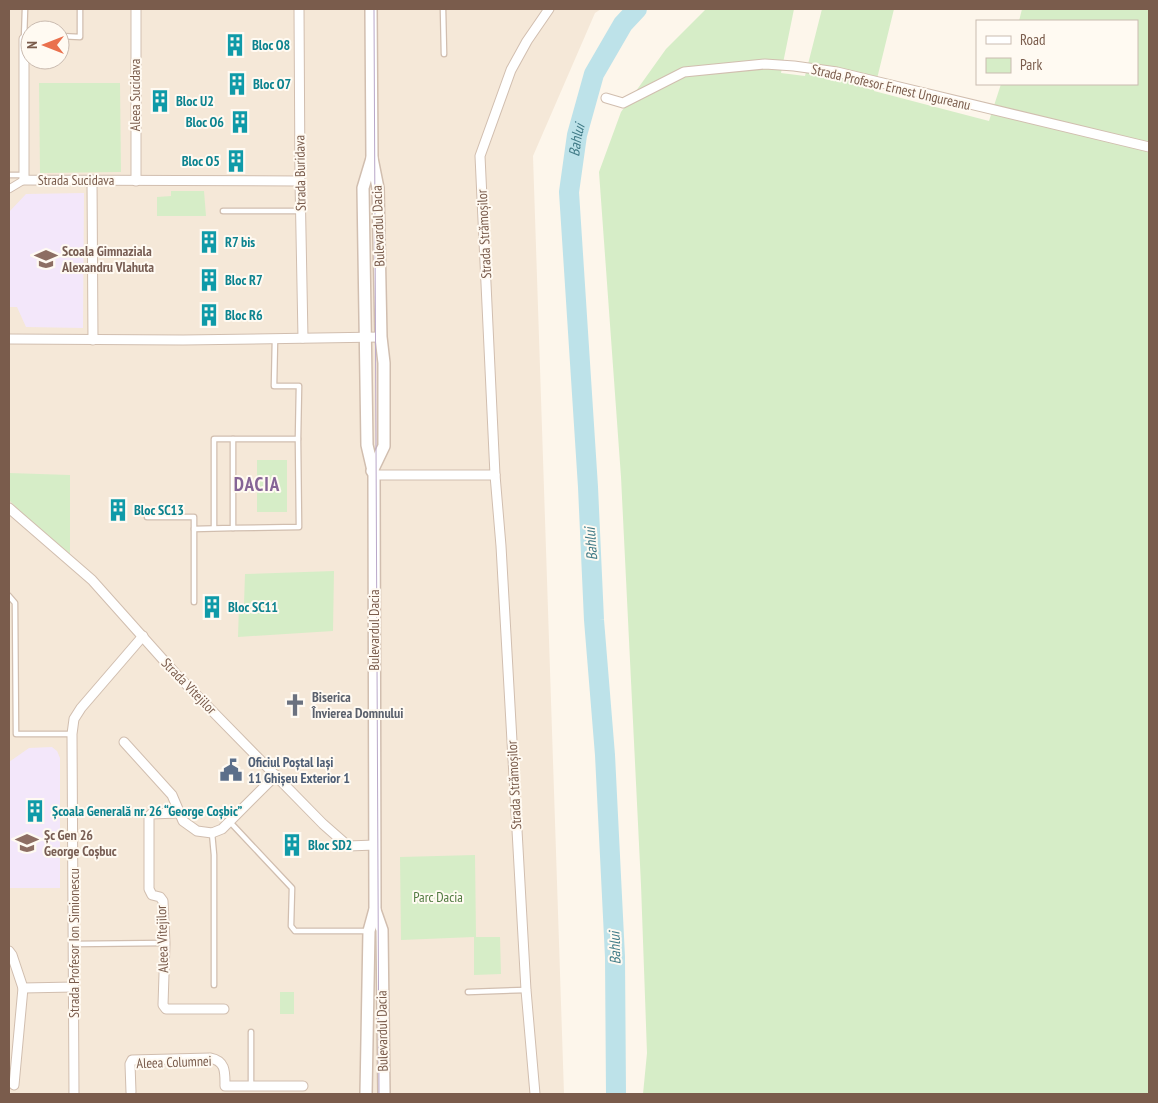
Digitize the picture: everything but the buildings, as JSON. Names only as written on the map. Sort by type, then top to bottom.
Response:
[{"type":"street","name":"Aleea Sucidava","points":[[136,9],[136,181]]},
{"type":"street","name":"Strada Buridava","points":[[299,9],[303,338]]},
{"type":"street","name":"Bulevardul Dacia","points":[[371,9],[372,158],[378,188],[381,337],[384,363],[384,446],[373,473]]},
{"type":"street","name":"Strada Strămoșilor","points":[[535,1094],[526,990],[502,556],[495,475],[480,156],[511,70],[527,41],[549,9]]},
{"type":"street","name":"Strada Profesor Ernest Ungureanu","points":[[606,98],[623,103],[684,72],[765,64],[794,66],[837,72],[1149,147]]},
{"type":"street","name":"Strada Sucidava","points":[[26,70],[24,178],[136,181],[300,181]]},
{"type":"street","name":"Bulevardul Dacia","points":[[366,1094],[369,931],[375,909],[375,845],[373,473],[367,445],[363,188],[372,158]]},
{"type":"street","points":[[9,189],[24,178]]},
{"type":"street","points":[[92,180],[93,340]]},
{"type":"street","points":[[9,339],[381,337]]},
{"type":"street","points":[[373,473],[495,475]]},
{"type":"street","name":"Strada Vitejilor","points":[[9,508],[92,580],[175,673],[323,824],[348,846],[375,845]]},
{"type":"street","name":"Strada Profesor Ion Simionescu","points":[[74,1094],[72,734],[74,719],[81,708],[142,636]]},
{"type":"street","points":[[124,742],[166,787],[172,795],[183,821],[196,831],[212,833],[222,829],[276,775]]},
{"type":"street","name":"Aleea Vitejilor","points":[[178,813],[151,814],[149,818],[149,889],[152,894],[160,897],[163,901],[165,943],[163,1005],[166,1009],[224,1009]]},
{"type":"street","name":"Bulevardul Dacia","points":[[375,909],[382,930],[384,1094]]},
{"type":"street","points":[[9,951],[23,988],[14,1086]]},
{"type":"street","points":[[23,988],[74,987]]},
{"type":"street","name":"Aleea Columnei","points":[[131,1092],[130,1064],[132,1060],[217,1060],[222,1063],[224,1069],[225,1090],[251,1086],[303,1086]]},
{"type":"lane","points":[[70,36],[80,37],[80,9]]},
{"type":"lane","points":[[443,9],[444,54]]},
{"type":"lane","points":[[9,175],[24,178]]},
{"type":"lane","points":[[223,211],[300,211]]},
{"type":"lane","points":[[194,528],[299,528],[299,386],[274,386],[275,339]]},
{"type":"lane","points":[[214,528],[214,439],[298,439]]},
{"type":"lane","points":[[233,439],[233,528]]},
{"type":"lane","points":[[147,517],[194,518],[194,602]]},
{"type":"lane","points":[[9,596],[15,603],[16,734],[72,734]]},
{"type":"lane","points":[[230,822],[292,888],[290,926],[295,931],[382,930]]},
{"type":"lane","points":[[212,833],[214,855],[214,986]]},
{"type":"lane","points":[[74,944],[165,943]]},
{"type":"lane","points":[[468,992],[526,990]]},
{"type":"lane","points":[[251,1032],[251,1086]]},
{"type":"shaded area","name":"DACIA","points":[[9,9],[601,9],[595,13],[533,156],[564,1094],[9,1094]]},
{"type":"shaded area","name":"Scoala Gimnaziala Alexandru Vlahuta","points":[[84,193],[83,328],[26,327],[17,307],[9,307],[9,212],[26,194]]},
{"type":"shaded area","points":[[52,747],[57,751],[60,758],[60,888],[9,888],[9,762],[29,748]]},
{"type":"green space","points":[[706,9],[794,9],[781,73],[805,76],[822,9],[894,9],[874,91],[989,121],[1001,85],[1138,85],[1138,20],[1019,20],[1022,9],[1149,9],[1149,1094],[643,1094],[647,1053],[641,885],[621,477],[599,172],[621,112],[666,49]]},
{"type":"green space","points":[[39,83],[120,83],[121,172],[40,173]]},
{"type":"green space","points":[[171,191],[204,191],[206,216],[157,216],[157,197],[171,196]]},
{"type":"green space","points":[[257,460],[287,460],[287,512],[257,512]]},
{"type":"green space","points":[[9,473],[70,475],[70,562],[9,500]]},
{"type":"green space","points":[[334,571],[333,631],[238,637],[239,605],[244,604],[245,574]]},
{"type":"green space","name":"Parc Dacia","points":[[475,855],[476,937],[500,937],[501,974],[474,975],[474,937],[401,940],[400,857]]},
{"type":"green space","points":[[280,992],[294,992],[294,1014],[280,1014]]},
{"type":"waterway","name":"Bahlui","points":[[616,1094],[615,957],[605,755],[594,620],[588,487],[569,192],[577,135],[594,74],[623,24],[637,9]]},
{"type":"tram line","points":[[374,9],[379,1094]]},
{"type":"place","name":"Bloc O8","points":[[235,45]]},
{"type":"place","name":"Bloc O7","points":[[237,84]]},
{"type":"place","name":"Bloc U2","points":[[160,101]]},
{"type":"place","name":"Bloc O6","points":[[240,122]]},
{"type":"place","name":"Bloc O5","points":[[236,161]]},
{"type":"place","name":"R7 bis","points":[[209,242]]},
{"type":"place","name":"Scoala Gimnaziala Alexandru Vlahuta","points":[[46,259]]},
{"type":"place","name":"Bloc R7","points":[[209,280]]},
{"type":"place","name":"Bloc R6","points":[[209,315]]},
{"type":"place","name":"Bloc SC13","points":[[118,510]]},
{"type":"place","name":"Bloc SC11","points":[[212,607]]},
{"type":"place","name":"Biserica Învierea Domnului","points":[[295,705]]},
{"type":"place","name":"Oficiul Poștal Iași 11 Ghișeu Exterior 1","points":[[231,770]]},
{"type":"place","name":"Școala Generală nr. 26 “George Coșbic”","points":[[35,811]]},
{"type":"place","name":"Șc Gen 26 George Coșbuc","points":[[27,843]]},
{"type":"place","name":"Bloc SD2","points":[[292,845]]},
{"type":"district","name":"DACIA","points":[[257,484]]}]
